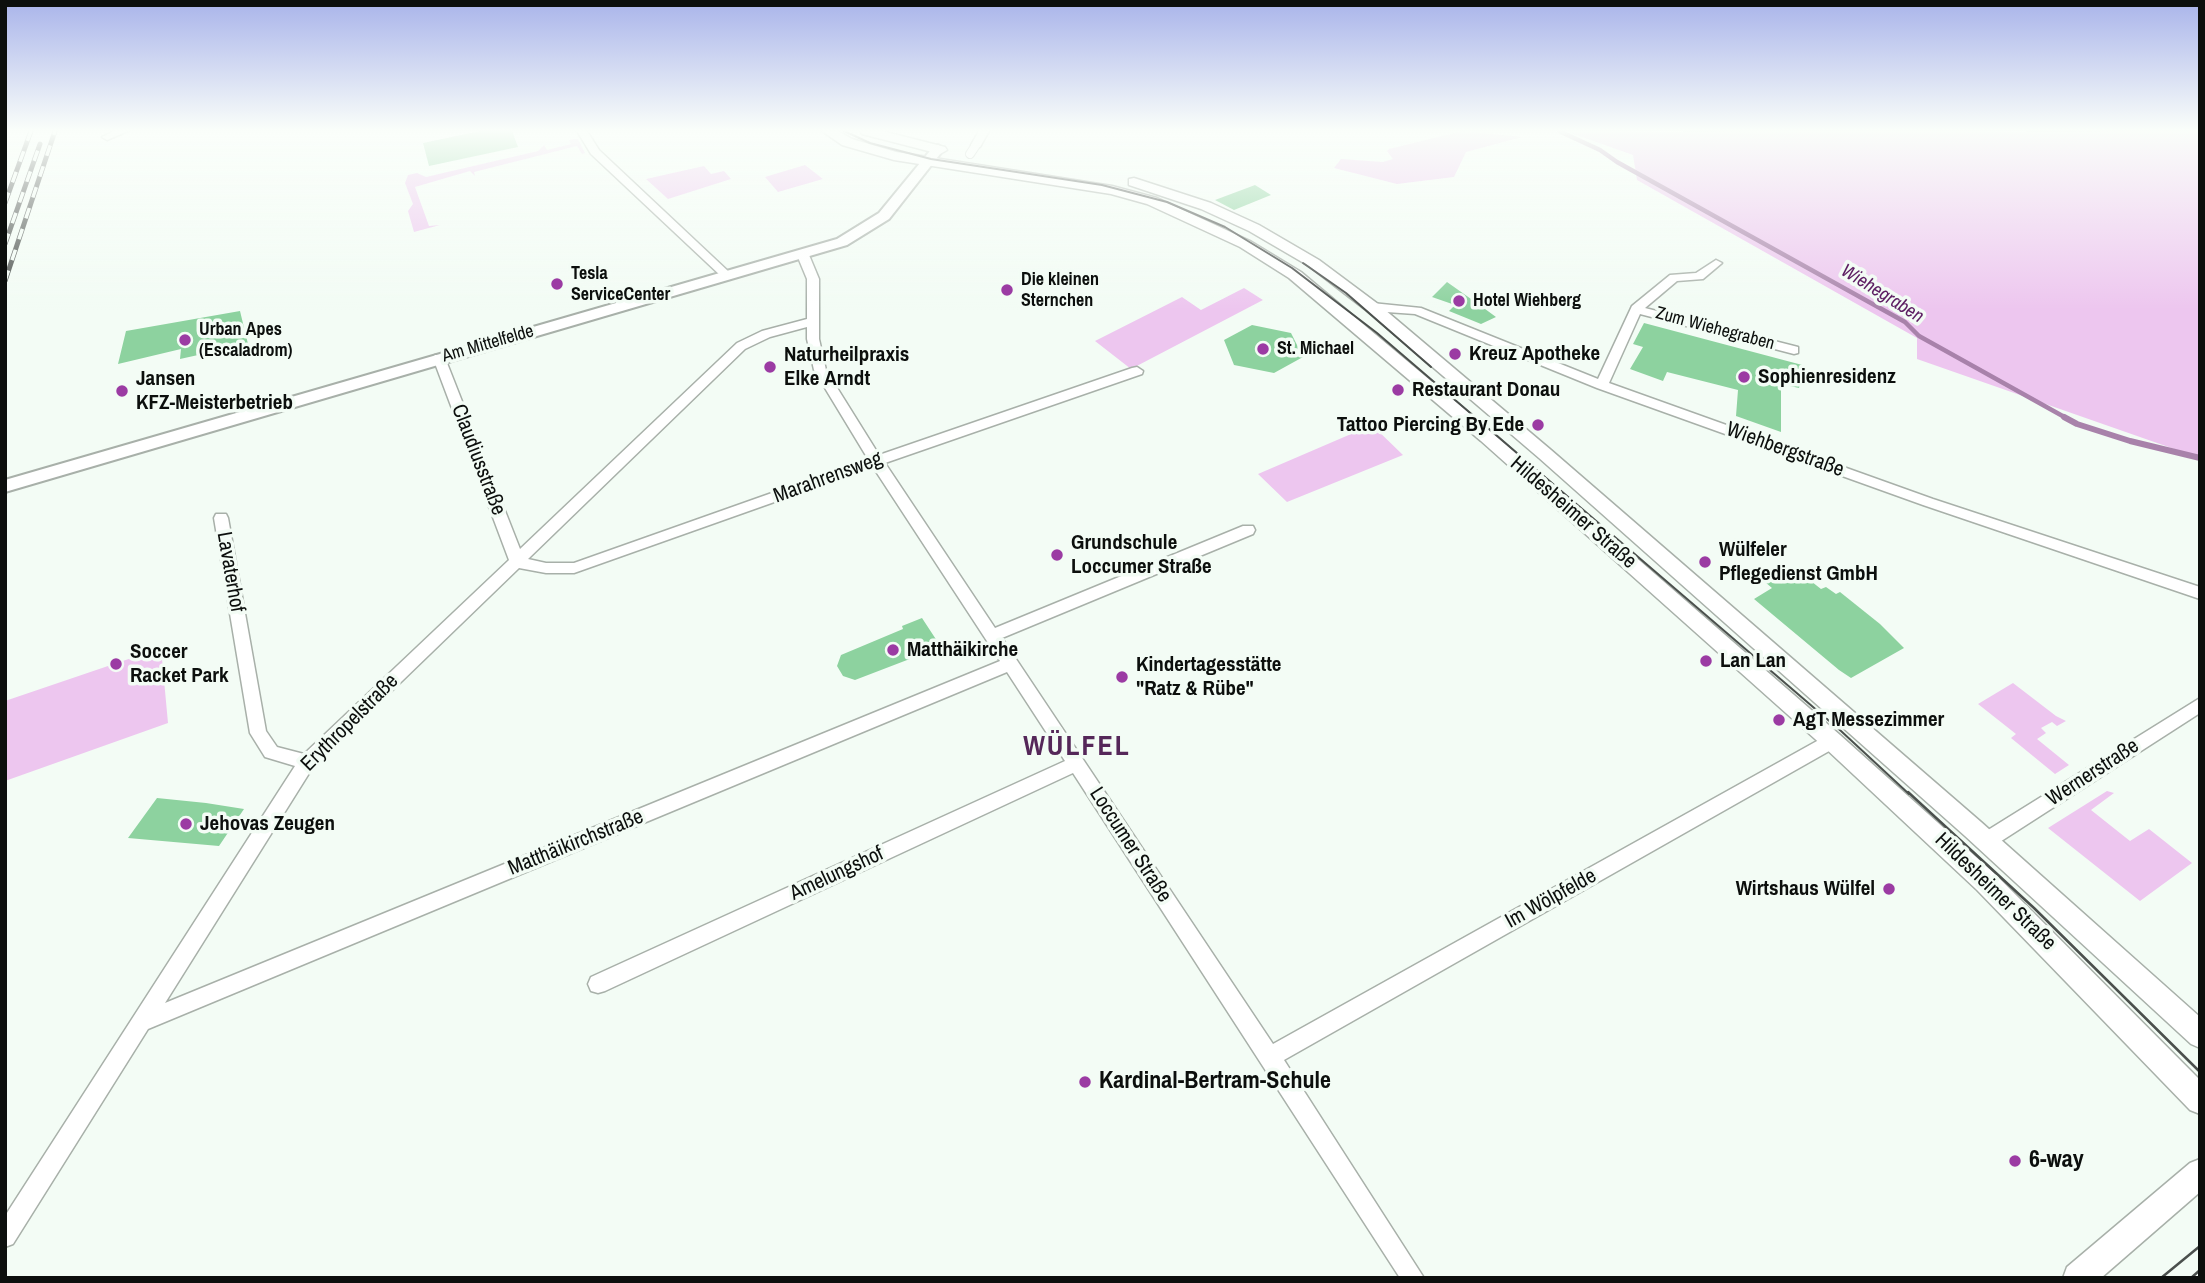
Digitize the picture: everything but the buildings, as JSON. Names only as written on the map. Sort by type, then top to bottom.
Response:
[{"type":"main road","name":"Hildesheimer Straße","points":[[1114,191],[1152,201],[1201,222],[1270,258],[1306,284],[1487,437],[1832,741],[1986,882],[2200,1100]]},
{"type":"main road","name":"Hildesheimer Straße","points":[[1168,191],[1263,233],[1314,263],[1372,307],[1545,454],[1986,841],[2200,1035]]},
{"type":"main road","points":[[2078,1278],[2200,1173]]},
{"type":"street","points":[[636,191],[725,274]]},
{"type":"street","name":"Am Mittelfelde","points":[[5,486],[842,242],[884,216],[904,191]]},
{"type":"street","name":"Loccumer Straße","points":[[803,254],[813,279],[814,351],[820,370],[876,461],[1413,1278]]},
{"type":"street","name":"Zum Wiehegraben","points":[[1602,385],[1636,309],[1674,277],[1699,277],[1716,263]]},
{"type":"street","name":"Wiehbergstraße","points":[[1372,307],[1416,311],[1602,385],[1928,502],[2200,593]]},
{"type":"street","name":"Zum Wiehegraben","points":[[1636,309],[1794,350]]},
{"type":"street","name":"Erythropelstraße","points":[[5,1236],[307,762],[741,346],[766,334],[813,321]]},
{"type":"street","name":"Claudiusstraße","points":[[439,358],[517,562]]},
{"type":"street","name":"Marahrensweg","points":[[517,562],[546,568],[574,568],[1137,371]]},
{"type":"street","name":"Lavaterhof","points":[[221,518],[258,733],[271,752],[307,762]]},
{"type":"street","points":[[991,636],[1248,530]]},
{"type":"street","name":"Matthäikirchstraße","points":[[141,1022],[1010,664]]},
{"type":"street","name":"Wernerstraße","points":[[1986,841],[2200,704]]},
{"type":"street","name":"Im Wölpfelde","points":[[1270,1057],[1832,741]]},
{"type":"street","name":"Amelungshof","points":[[598,984],[1076,764]]},
{"type":"shaded area","points":[[408,191],[416,191],[429,226],[440,225],[414,232],[408,211],[413,204]]},
{"type":"shaded area","points":[[659,191],[694,191],[668,199]]},
{"type":"shaded area","points":[[1656,191],[2200,191],[2200,458],[1917,359],[1917,338]]},
{"type":"shaded area","points":[[1244,288],[1263,300],[1131,369],[1095,341],[1182,297],[1201,310]]},
{"type":"shaded area","points":[[1372,425],[1403,455],[1287,502],[1258,474]]},
{"type":"shaded area","points":[[161,648],[168,723],[5,781],[5,701]]},
{"type":"shaded area","points":[[2013,683],[2066,721],[2057,726],[2052,722],[2041,728],[2046,733],[2037,739],[2069,765],[2055,774],[2011,738],[2016,734],[1978,704]]},
{"type":"shaded area","points":[[2107,791],[2114,793],[2091,810],[2130,841],[2149,829],[2192,863],[2140,901],[2048,828]]},
{"type":"waterway","name":"Wiehegraben","points":[[1669,191],[1905,322],[1919,336],[2068,419]]},
{"type":"waterway","name":"Wiehegraben","points":[[2064,417],[2077,424],[2130,441],[2200,458]]},
{"type":"tram line","points":[[1124,191],[1167,202],[1225,227],[1292,268],[1377,333],[1841,731],[1909,794]]},
{"type":"tram line","points":[[1303,263],[1346,293],[1431,367]]},
{"type":"tram line","points":[[1908,792],[2034,908],[2200,1072]]},
{"type":"tram line","points":[[2161,1278],[2200,1246]]},
{"type":"tram line","points":[[2191,1278],[2200,1270]]},
{"type":"railway","points":[[5,203],[9,191]]},
{"type":"railway","points":[[5,244],[24,191]]},
{"type":"railway","points":[[5,281],[35,191]]},
{"type":"place","name":"Tesla ServiceCenter","points":[[557,284]]},
{"type":"place","name":"Die kleinen Sternchen","points":[[1007,290]]},
{"type":"place","name":"Hotel Wiehberg","points":[[1459,301]]},
{"type":"place","name":"Urban Apes (Escaladrom)","points":[[185,340]]},
{"type":"place","name":"St. Michael","points":[[1263,349]]},
{"type":"place","name":"Kreuz Apotheke","points":[[1455,354]]},
{"type":"place","name":"Naturheilpraxis Elke Arndt","points":[[770,367]]},
{"type":"place","name":"Sophienresidenz","points":[[1744,377]]},
{"type":"place","name":"Restaurant Donau","points":[[1398,390]]},
{"type":"place","name":"Jansen KFZ-Meisterbetrieb","points":[[122,391]]},
{"type":"place","name":"Tattoo Piercing By Ede","points":[[1538,425]]},
{"type":"place","name":"Grundschule Loccumer Straße","points":[[1057,555]]},
{"type":"place","name":"Wülfeler Pflegedienst GmbH","points":[[1705,562]]},
{"type":"place","name":"Matthäikirche","points":[[893,650]]},
{"type":"place","name":"Lan Lan","points":[[1706,661]]},
{"type":"place","name":"Soccer Racket Park","points":[[116,664]]},
{"type":"place","name":"Kindertagesstätte \"Ratz & Rübe\"","points":[[1122,677]]},
{"type":"place","name":"AgT Messezimmer","points":[[1779,720]]},
{"type":"place","name":"Jehovas Zeugen","points":[[186,824]]},
{"type":"place","name":"Wirtshaus Wülfel","points":[[1889,889]]},
{"type":"place","name":"Kardinal-Bertram-Schule","points":[[1085,1082]]},
{"type":"place","name":"6-way","points":[[2015,1161]]},
{"type":"district","name":"WÜLFEL","points":[[1077,747]]}]
